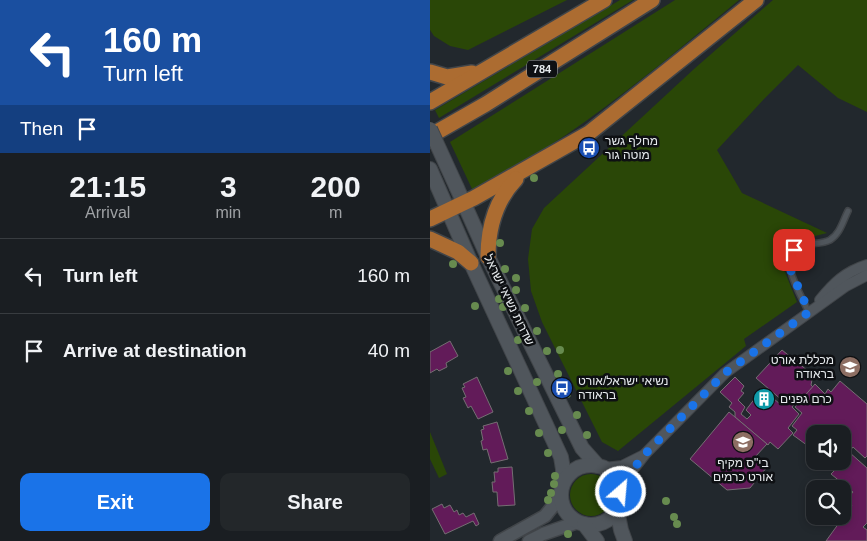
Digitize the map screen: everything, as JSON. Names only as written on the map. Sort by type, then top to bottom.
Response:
[{"type":"main road","points":[[430,102],[604,0]]},
{"type":"main road","name":"784","points":[[430,136],[486,104],[652,0]]},
{"type":"main road","points":[[430,219],[449,211],[589,133],[756,0]]},
{"type":"main road","points":[[430,72],[447,77],[483,71]]},
{"type":"main road","name":"שדרות נשיאי ישראל","points":[[430,129],[488,258],[582,448],[602,467]]},
{"type":"main road","name":"שדרות נשיאי ישראל","points":[[430,169],[471,263],[561,457],[563,468],[562,489]]},
{"type":"main road","points":[[488,258],[488,238],[498,202],[511,184],[526,169]]},
{"type":"main road","points":[[430,239],[458,252],[471,263]]},
{"type":"main road","points":[[581,523],[601,524],[613,517],[617,510],[621,499],[617,480],[602,467],[591,465],[578,468],[568,475],[562,489],[564,509],[568,515],[581,523],[597,541]]},
{"type":"main road","points":[[617,510],[620,530],[625,541]]},
{"type":"street","points":[[809,312],[838,279],[855,268],[867,264]]},
{"type":"street","points":[[621,492],[628,476],[645,454],[725,373],[846,286],[867,275]]},
{"type":"street","points":[[602,467],[622,466],[645,454]]},
{"type":"street","points":[[500,541],[545,516],[562,489]]},
{"type":"street","points":[[529,541],[543,534],[581,523]]},
{"type":"lane","points":[[809,312],[790,272],[788,264],[790,255],[801,246],[828,241],[840,229],[848,211]]},
{"type":"green space","points":[[430,0],[567,0],[468,50],[450,46],[434,36],[430,30]]},
{"type":"green space","points":[[620,0],[633,0],[439,118],[435,110]]},
{"type":"green space","points":[[675,0],[739,0],[606,107],[544,149],[473,191],[450,142]]},
{"type":"green space","points":[[773,0],[867,0],[867,112],[838,98],[798,65],[717,150],[742,193],[827,233],[787,243],[779,257],[797,302],[744,339],[746,346],[618,451],[602,442],[542,322],[531,291],[528,259],[532,229],[544,208],[694,69]]},
{"type":"green space","points":[[430,432],[447,474],[439,478],[430,459]]},
{"type":"green space","points":[[591,474],[606,480],[612,495],[606,510],[591,516],[576,510],[570,495],[576,480]]},
{"type":"building","points":[[450,341],[458,356],[446,363],[447,367],[430,373],[430,352]]},
{"type":"building","name":"כרם גפנים","points":[[782,350],[813,375],[811,385],[813,387],[803,398],[801,396],[792,407],[799,414],[788,428],[793,433],[778,449],[770,442],[768,445],[735,417],[735,412],[729,407],[732,403],[720,392],[735,377],[744,386],[741,391],[744,393],[738,400],[745,407],[741,414],[747,419],[751,415],[746,410],[762,389],[780,404],[783,401],[756,378]]},
{"type":"building","points":[[477,377],[493,412],[478,419],[471,406],[468,408],[463,398],[466,397],[462,388],[465,387],[463,384]]},
{"type":"building","points":[[840,381],[867,404],[867,456],[865,458],[853,447],[851,450],[851,425],[806,425],[806,444],[793,435],[797,430],[792,426],[802,413],[795,407],[815,384],[825,394],[828,389],[831,392]]},
{"type":"building","points":[[729,412],[767,444],[755,457],[767,467],[750,488],[727,490],[690,459]]},
{"type":"building","points":[[497,422],[508,459],[491,463],[487,449],[483,450],[481,430],[484,429],[483,426]]},
{"type":"building","points":[[851,454],[867,468],[867,523],[863,527],[867,530],[867,541],[826,541],[838,525],[851,525],[851,494],[853,492],[851,490],[851,480],[838,480],[831,474],[835,470],[851,470]]},
{"type":"building","points":[[512,467],[515,505],[498,506],[497,492],[493,492],[494,472],[498,472],[498,468]]},
{"type":"building","points":[[442,504],[444,508],[450,505],[454,512],[457,510],[459,515],[463,513],[466,517],[474,513],[479,524],[476,526],[473,521],[445,534],[432,509]]},
{"type":"place","name":"מחלף גשר מוטה גור","points":[[589,148]]},
{"type":"place","name":"מכללת אורט בראודה","points":[[850,367]]},
{"type":"place","name":"נשיאי ישראל/אורט בראודה","points":[[562,388]]},
{"type":"place","name":"כרם גפנים","points":[[764,399]]},
{"type":"place","name":"בי\"ס מקיף אורט כרמים","points":[[743,442]]},
{"type":"route","points":[[621,492],[628,476],[645,454],[725,373],[809,312],[788,264],[790,255],[794,250]]}]
